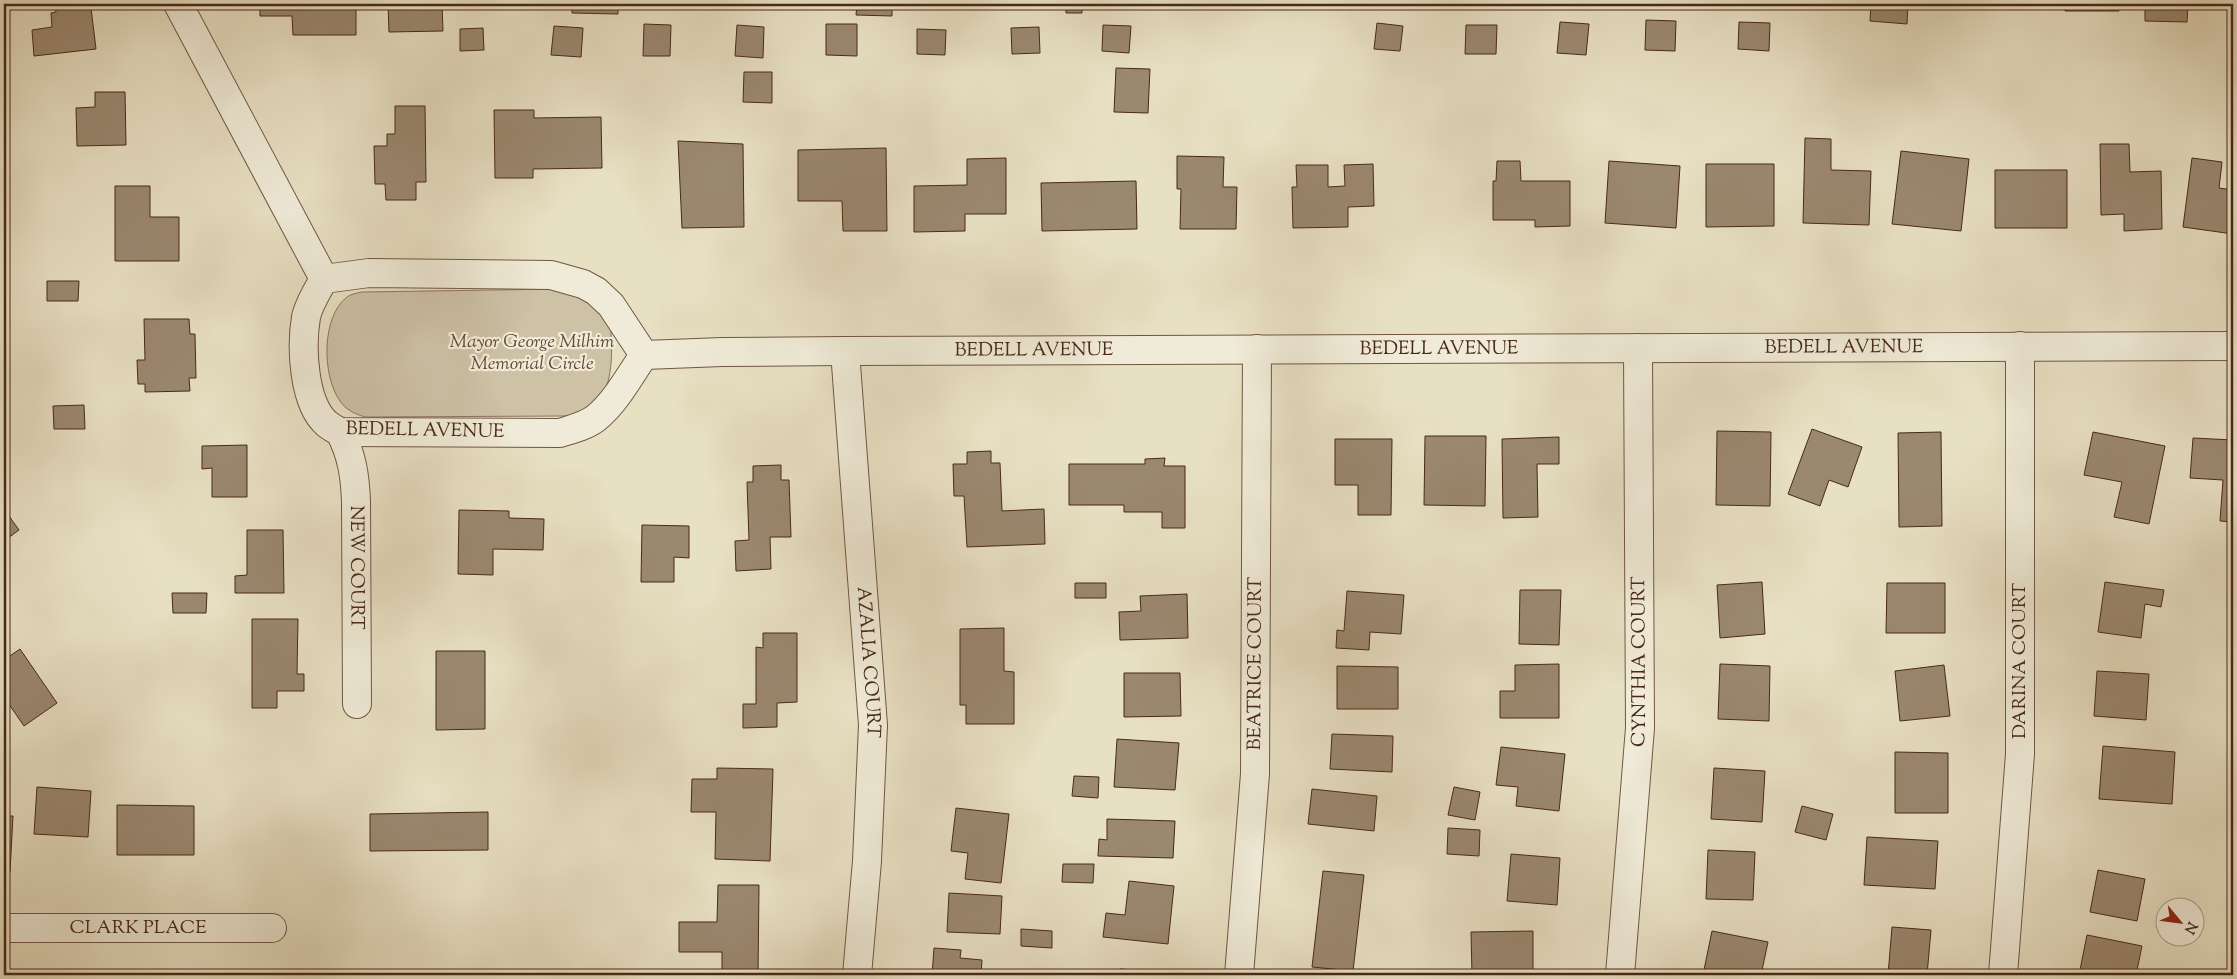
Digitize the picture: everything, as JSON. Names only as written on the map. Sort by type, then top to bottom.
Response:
[{"type":"street","points":[[178,4],[324,279],[369,273],[551,275],[583,284],[596,291],[611,306],[644,355]]},
{"type":"street","name":"BEDELL AVENUE","points":[[324,279],[306,316],[304,346],[306,382],[327,424],[340,432],[560,433],[581,426],[596,418],[609,404],[644,355],[845,351],[2233,346]]},
{"type":"street","name":"DARINA COURT","points":[[2003,975],[2020,754],[2020,346]]},
{"type":"street","name":"CYNTHIA COURT","points":[[1620,975],[1640,728],[1638,348]]},
{"type":"street","name":"BEATRICE COURT","points":[[1239,975],[1255,774],[1257,350]]},
{"type":"street","name":"AZALIA COURT","points":[[845,351],[873,725],[867,861],[857,975]]},
{"type":"street","name":"NEW COURT","points":[[340,432],[351,456],[356,501],[357,704]]},
{"type":"street","name":"CLARK PLACE","points":[[4,928],[272,928]]},
{"type":"green space","name":"Mayor George Milhim Memorial Circle","points":[[560,289],[581,293],[610,320],[611,368],[607,386],[600,399],[582,411],[567,416],[365,417],[345,407],[334,390],[327,362],[329,332],[332,318],[338,306],[350,295],[362,292]]},
{"type":"building","points":[[55,4],[84,4],[84,9],[91,8],[96,49],[34,56],[32,30],[52,27],[51,13],[56,12]]},
{"type":"building","points":[[260,4],[356,4],[356,35],[293,35],[292,16],[260,16]]},
{"type":"building","points":[[388,4],[442,4],[443,31],[389,32]]},
{"type":"building","points":[[572,4],[618,4],[618,14],[572,13]]},
{"type":"building","points":[[749,4],[796,4],[796,9],[749,7]]},
{"type":"building","points":[[857,4],[892,4],[892,16],[856,15]]},
{"type":"building","points":[[1066,4],[1082,4],[1082,13],[1066,13]]},
{"type":"building","points":[[1121,4],[1177,4],[1177,7],[1121,6]]},
{"type":"building","points":[[1681,4],[1720,4],[1719,8]]},
{"type":"building","points":[[1780,4],[1815,4],[1815,6],[1780,6]]},
{"type":"building","points":[[1871,4],[1908,4],[1907,24],[1870,21]]},
{"type":"building","points":[[2065,4],[2119,4],[2119,11],[2065,11]]},
{"type":"building","points":[[2145,4],[2188,4],[2187,22],[2145,21]]},
{"type":"building","points":[[2227,4],[2233,4],[2233,11],[2226,10]]},
{"type":"building","points":[[1646,20],[1676,21],[1675,51],[1645,50]]},
{"type":"building","points":[[1560,22],[1589,24],[1586,55],[1557,53]]},
{"type":"building","points":[[1739,22],[1770,23],[1769,51],[1738,49]]},
{"type":"building","points":[[1377,23],[1403,26],[1400,51],[1374,49]]},
{"type":"building","points":[[644,24],[671,25],[670,56],[643,56]]},
{"type":"building","points":[[826,24],[857,24],[857,56],[826,55]]},
{"type":"building","points":[[737,25],[764,27],[763,58],[735,56]]},
{"type":"building","points":[[1103,25],[1131,26],[1129,53],[1102,51]]},
{"type":"building","points":[[1466,25],[1497,25],[1496,54],[1465,54]]},
{"type":"building","points":[[554,26],[583,28],[581,57],[551,55]]},
{"type":"building","points":[[1039,27],[1040,53],[1012,54],[1011,28]]},
{"type":"building","points":[[483,28],[484,50],[460,51],[460,29]]},
{"type":"building","points":[[917,29],[946,30],[945,55],[917,54]]},
{"type":"building","points":[[1116,68],[1150,69],[1148,113],[1114,112]]},
{"type":"building","points":[[744,72],[772,72],[772,103],[743,102]]},
{"type":"building","points":[[95,92],[125,92],[126,145],[77,146],[76,108],[95,107]]},
{"type":"building","points":[[395,106],[425,106],[426,182],[416,182],[416,200],[386,200],[385,184],[375,184],[374,146],[387,146],[387,134],[395,134]]},
{"type":"building","points":[[494,110],[534,110],[534,118],[601,117],[602,168],[533,169],[533,178],[495,178]]},
{"type":"building","points":[[1805,138],[1831,139],[1831,170],[1871,171],[1869,225],[1803,223]]},
{"type":"building","points":[[678,141],[743,144],[744,227],[682,228]]},
{"type":"building","points":[[2100,144],[2129,144],[2130,172],[2161,171],[2162,229],[2124,231],[2124,214],[2101,215]]},
{"type":"building","points":[[886,148],[887,231],[843,231],[842,201],[798,201],[798,150]]},
{"type":"building","points":[[1901,151],[1969,159],[1961,231],[1892,224]]},
{"type":"building","points":[[1177,156],[1224,157],[1223,187],[1237,187],[1236,229],[1180,229],[1181,189],[1177,189]]},
{"type":"building","points":[[1006,158],[1006,214],[965,214],[965,231],[914,232],[914,186],[967,185],[967,159]]},
{"type":"building","points":[[2192,158],[2222,162],[2219,188],[2233,190],[2233,234],[2183,227]]},
{"type":"building","points":[[1497,161],[1520,161],[1521,181],[1570,181],[1570,226],[1535,227],[1535,220],[1493,220],[1493,181],[1496,181]]},
{"type":"building","points":[[1609,161],[1680,166],[1676,228],[1605,223]]},
{"type":"building","points":[[1373,164],[1374,206],[1348,207],[1348,227],[1293,228],[1292,187],[1297,187],[1296,165],[1328,165],[1328,187],[1345,186],[1344,165]]},
{"type":"building","points":[[1706,164],[1774,164],[1774,226],[1706,227]]},
{"type":"building","points":[[1995,170],[2067,170],[2067,228],[1995,228]]},
{"type":"building","points":[[1136,181],[1137,229],[1042,231],[1041,183]]},
{"type":"building","points":[[115,186],[150,186],[150,217],[179,217],[179,261],[115,261]]},
{"type":"building","points":[[47,281],[79,281],[78,301],[47,301]]},
{"type":"building","points":[[144,319],[189,319],[190,334],[195,334],[196,378],[189,378],[190,391],[145,392],[145,384],[138,384],[137,360],[145,360]]},
{"type":"building","points":[[84,405],[85,429],[54,429],[53,406]]},
{"type":"building","points":[[1812,429],[1862,447],[1848,487],[1829,480],[1820,506],[1788,494]]},
{"type":"building","points":[[1717,431],[1771,432],[1770,506],[1716,505]]},
{"type":"building","points":[[1941,432],[1942,526],[1899,527],[1898,433]]},
{"type":"building","points":[[2093,432],[2165,446],[2149,524],[2114,517],[2122,482],[2084,475]]},
{"type":"building","points":[[1425,436],[1486,436],[1485,506],[1424,505]]},
{"type":"building","points":[[1559,437],[1559,464],[1537,464],[1538,517],[1503,518],[1502,439]]},
{"type":"building","points":[[2193,438],[2233,440],[2233,522],[2220,521],[2223,480],[2190,478]]},
{"type":"building","points":[[1335,439],[1392,439],[1391,515],[1358,515],[1358,485],[1335,485]]},
{"type":"building","points":[[247,445],[247,497],[212,497],[212,468],[202,469],[202,446]]},
{"type":"building","points":[[991,451],[991,463],[1000,463],[1002,511],[1044,509],[1045,544],[967,547],[964,496],[954,496],[953,464],[967,464],[967,452]]},
{"type":"building","points":[[1165,458],[1164,466],[1185,466],[1185,528],[1162,528],[1162,512],[1124,512],[1124,505],[1069,505],[1069,464],[1145,464],[1145,459]]},
{"type":"building","points":[[781,465],[781,480],[789,480],[791,537],[770,537],[771,569],[736,571],[735,541],[749,540],[747,482],[753,482],[753,466]]},
{"type":"building","points":[[4,509],[19,530],[4,541]]},
{"type":"building","points":[[459,510],[509,511],[509,518],[544,519],[543,550],[493,549],[493,575],[458,574]]},
{"type":"building","points":[[642,525],[689,526],[689,558],[674,557],[674,582],[641,582]]},
{"type":"building","points":[[247,530],[283,530],[284,593],[235,593],[235,576],[247,575]]},
{"type":"building","points":[[1762,582],[1765,634],[1720,638],[1717,585]]},
{"type":"building","points":[[2105,582],[2164,590],[2161,607],[2145,604],[2141,638],[2098,632]]},
{"type":"building","points":[[1075,583],[1106,583],[1106,598],[1075,598]]},
{"type":"building","points":[[1887,583],[1945,583],[1945,633],[1886,633]]},
{"type":"building","points":[[1520,590],[1561,590],[1559,645],[1519,644]]},
{"type":"building","points":[[1347,591],[1404,595],[1401,634],[1370,632],[1369,650],[1336,648],[1337,630],[1344,631]]},
{"type":"building","points":[[172,593],[207,593],[206,613],[173,613]]},
{"type":"building","points":[[1187,594],[1188,638],[1120,640],[1119,612],[1141,611],[1140,596]]},
{"type":"building","points":[[252,619],[298,619],[297,674],[304,674],[304,691],[277,691],[277,708],[252,708]]},
{"type":"building","points":[[1004,628],[1004,671],[1014,672],[1014,724],[966,724],[966,705],[960,705],[960,629]]},
{"type":"building","points":[[763,633],[797,633],[797,702],[777,703],[777,727],[743,728],[743,704],[756,704],[756,647],[763,648]]},
{"type":"building","points":[[20,649],[57,703],[24,726],[4,697],[4,660]]},
{"type":"building","points":[[436,651],[485,651],[485,729],[436,730]]},
{"type":"building","points":[[1559,664],[1559,718],[1500,718],[1500,691],[1515,691],[1515,665]]},
{"type":"building","points":[[1720,664],[1770,666],[1769,721],[1718,719]]},
{"type":"building","points":[[1944,665],[1950,716],[1900,721],[1895,671]]},
{"type":"building","points":[[1337,666],[1398,667],[1398,709],[1337,709]]},
{"type":"building","points":[[2097,671],[2149,674],[2146,720],[2094,716]]},
{"type":"building","points":[[1124,673],[1180,673],[1181,716],[1124,717]]},
{"type":"building","points":[[1332,734],[1393,736],[1392,772],[1330,769]]},
{"type":"building","points":[[1117,739],[1179,743],[1175,790],[1114,787]]},
{"type":"building","points":[[2103,746],[2175,752],[2172,804],[2099,799]]},
{"type":"building","points":[[1501,747],[1565,754],[1559,811],[1516,806],[1518,787],[1496,785]]},
{"type":"building","points":[[1895,752],[1948,753],[1948,813],[1895,813]]},
{"type":"building","points":[[717,768],[773,769],[770,861],[715,859],[716,812],[691,812],[692,779],[717,779]]},
{"type":"building","points":[[1714,768],[1765,771],[1762,822],[1711,819]]},
{"type":"building","points":[[1074,776],[1099,777],[1098,798],[1072,796]]},
{"type":"building","points":[[37,787],[91,791],[88,837],[34,834]]},
{"type":"building","points":[[1454,787],[1480,792],[1475,820],[1448,815]]},
{"type":"building","points":[[1312,789],[1377,796],[1374,831],[1308,824]]},
{"type":"building","points":[[117,805],[194,806],[194,855],[117,855]]},
{"type":"building","points":[[1802,806],[1833,814],[1826,840],[1795,832]]},
{"type":"building","points":[[956,808],[1009,814],[1001,883],[965,879],[968,853],[951,851]]},
{"type":"building","points":[[488,812],[488,850],[370,851],[370,814]]},
{"type":"building","points":[[4,816],[13,816],[10,872],[4,872]]},
{"type":"building","points":[[1107,819],[1175,821],[1173,858],[1098,856],[1099,839],[1107,840]]},
{"type":"building","points":[[1448,828],[1480,830],[1479,856],[1447,854]]},
{"type":"building","points":[[1867,837],[1938,841],[1935,889],[1864,885]]},
{"type":"building","points":[[1708,850],[1755,852],[1753,900],[1706,899]]},
{"type":"building","points":[[1511,854],[1560,858],[1557,905],[1507,901]]},
{"type":"building","points":[[1063,864],[1094,864],[1093,883],[1062,882]]},
{"type":"building","points":[[2098,870],[2145,879],[2137,921],[2090,912]]},
{"type":"building","points":[[1323,871],[1364,875],[1353,971],[1312,967]]},
{"type":"building","points":[[1129,881],[1174,886],[1168,944],[1103,937],[1106,913],[1125,915]]},
{"type":"building","points":[[718,885],[759,885],[758,975],[722,975],[722,952],[679,952],[679,922],[717,922]]},
{"type":"building","points":[[949,893],[1002,896],[1000,934],[947,932]]},
{"type":"building","points":[[1892,927],[1931,930],[1927,975],[1888,975]]},
{"type":"building","points":[[1021,929],[1052,931],[1052,948],[1021,946]]},
{"type":"building","points":[[1533,931],[1533,975],[1472,975],[1471,932]]},
{"type":"building","points":[[1712,931],[1768,942],[1761,975],[1729,975],[1704,970]]},
{"type":"building","points":[[2087,935],[2142,946],[2136,975],[2079,975]]},
{"type":"building","points":[[934,948],[961,950],[960,958],[982,960],[981,975],[932,975]]},
{"type":"building","points":[[1120,969],[1165,972],[1164,975],[1102,975],[1102,971],[1120,972]]}]
